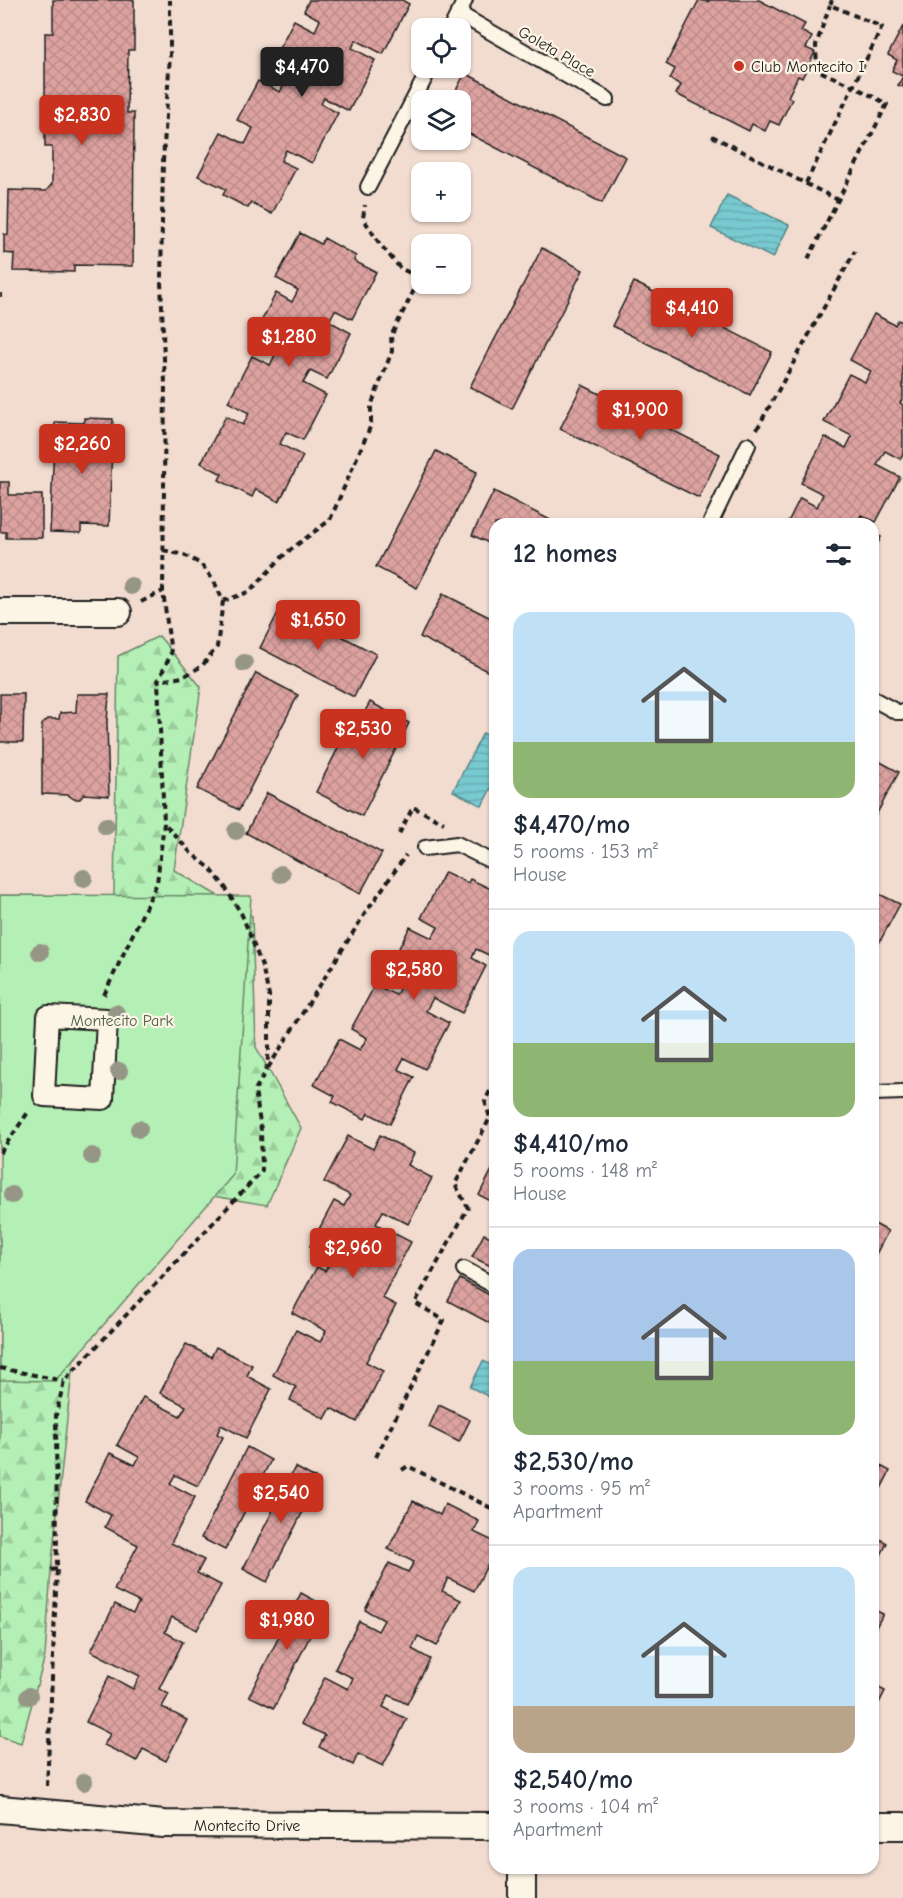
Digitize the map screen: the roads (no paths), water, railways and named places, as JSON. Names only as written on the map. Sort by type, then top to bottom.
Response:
[{"type":"street","points":[[0,612],[118,612]]},
{"type":"street","points":[[48,1016],[107,1019],[103,1099],[44,1096],[48,1016]]},
{"type":"street","name":"Montecito Drive","points":[[0,1809],[164,1824],[489,1826]]},
{"type":"street","points":[[879,1826],[903,1826]]},
{"type":"street","points":[[522,1874],[522,1898]]},
{"type":"lane","points":[[456,18],[465,0]]},
{"type":"lane","name":"Goleta Place","points":[[459,13],[607,99]]},
{"type":"lane","points":[[368,188],[425,78]]},
{"type":"lane","points":[[713,518],[748,445]]},
{"type":"lane","points":[[879,702],[897,712],[903,712]]},
{"type":"lane","points":[[425,848],[457,844],[489,860]]},
{"type":"lane","points":[[879,1093],[903,1092]]},
{"type":"lane","points":[[464,1269],[489,1283]]},
{"type":"water","points":[[727,195],[789,225],[773,258],[711,228]]},
{"type":"water","points":[[483,733],[489,736],[489,792],[482,806],[453,791]]},
{"type":"water","points":[[483,1361],[489,1364],[489,1397],[470,1387]]},
{"type":"place","name":"Club Montecito I","points":[[739,66]]},
{"type":"park label","name":"Montecito Park","points":[[122,1020]]}]
